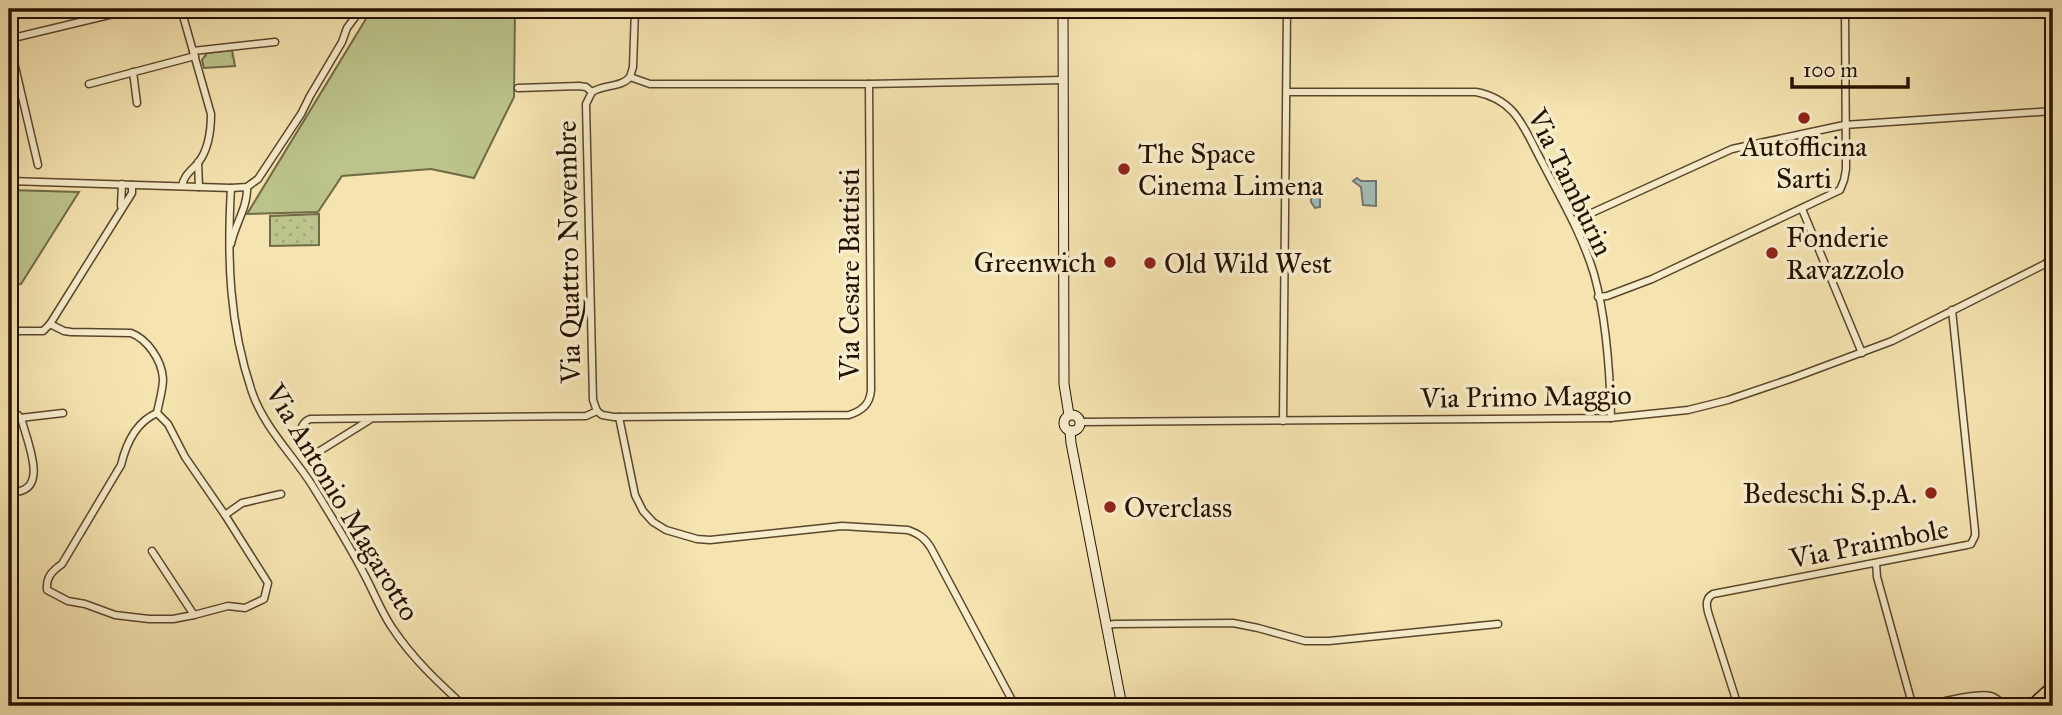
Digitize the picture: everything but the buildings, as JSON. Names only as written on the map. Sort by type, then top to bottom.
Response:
[{"type":"highway","points":[[2031,706],[2053,687]]},
{"type":"highway","points":[[2047,706],[2053,700]]},
{"type":"street","points":[[38,165],[9,40],[134,9]]},
{"type":"street","points":[[180,9],[211,114],[209,140],[198,162],[185,175],[181,186]]},
{"type":"street","points":[[9,181],[247,187],[258,180],[301,114],[347,29],[361,9]]},
{"type":"street","points":[[518,88],[579,86],[592,92],[602,86],[623,83],[630,77],[633,67],[635,9]]},
{"type":"street","points":[[1063,9],[1065,384],[1069,415]]},
{"type":"street","points":[[1283,421],[1287,9]]},
{"type":"street","points":[[1598,296],[1607,296],[1652,279],[1840,190],[1846,169],[1845,9]]},
{"type":"street","points":[[89,84],[194,54],[275,42]]},
{"type":"street","points":[[133,72],[137,103]]},
{"type":"street","points":[[630,77],[650,84],[869,84],[1062,80]]},
{"type":"street","name":"Via Cesare Battisti","points":[[371,419],[318,452],[308,450],[300,438],[302,426],[310,419],[586,416],[597,411],[602,415],[619,417],[849,415],[859,411],[866,405],[871,390],[869,84]]},
{"type":"street","name":"Via Tamburin","points":[[1287,92],[1466,91],[1485,93],[1508,105],[1574,221],[1594,275],[1610,381],[1611,418]]},
{"type":"street","name":"Via Quattro Novembre","points":[[592,92],[586,104],[593,401],[597,411]]},
{"type":"street","points":[[1574,221],[1732,149],[1844,125],[2053,111]]},
{"type":"street","points":[[198,162],[199,187]]},
{"type":"street","points":[[120,211],[122,184]]},
{"type":"street","points":[[9,331],[43,331],[50,324],[132,193],[132,185]]},
{"type":"street","name":"Via Antonio Magarotto","points":[[229,253],[234,230],[247,200],[247,187]]},
{"type":"street","name":"Via Antonio Magarotto","points":[[232,188],[229,253],[231,293],[240,348],[257,406],[311,485],[359,564],[391,626],[421,666],[464,706]]},
{"type":"street","points":[[1802,209],[1862,353]]},
{"type":"street","points":[[1952,310],[2045,264],[2053,257]]},
{"type":"street","name":"Via Primo Maggio","points":[[1080,422],[1611,418],[1654,415],[1705,406],[1862,353],[1892,341],[1952,310]]},
{"type":"street","name":"Via Praimbole","points":[[1738,706],[1708,612],[1709,596],[1971,544],[1975,536],[1952,310]]},
{"type":"street","points":[[50,324],[64,331],[131,333],[139,336],[153,354],[162,373],[163,384],[157,413]]},
{"type":"street","points":[[9,411],[20,418],[62,413]]},
{"type":"street","points":[[157,413],[168,424],[185,457],[268,583],[264,599],[245,608],[228,606],[173,619],[149,619],[115,615],[68,601],[47,590],[47,581],[53,570],[62,564],[121,465],[124,451],[136,430],[157,413]]},
{"type":"street","points":[[1069,415],[1077,416],[1080,422],[1078,429],[1070,431]]},
{"type":"street","points":[[1069,415],[1064,424],[1070,431]]},
{"type":"street","points":[[619,417],[635,495],[643,511],[653,522],[674,533],[710,540],[842,526],[918,533],[926,539],[1015,706]]},
{"type":"street","points":[[9,492],[23,490],[33,481],[34,472],[20,418]]},
{"type":"street","points":[[1070,431],[1070,443],[1122,706]]},
{"type":"street","points":[[225,515],[242,503],[281,494]]},
{"type":"street","points":[[152,551],[194,615]]},
{"type":"street","points":[[1876,563],[1877,577],[1911,699],[1923,706],[1981,695],[1991,696],[2005,706]]},
{"type":"street","points":[[1107,625],[1233,623],[1306,641],[1329,641],[1498,624]]},
{"type":"green space","points":[[372,9],[515,9],[514,97],[474,178],[431,169],[342,176],[318,212],[247,214]]},
{"type":"green space","points":[[232,50],[235,66],[204,68],[202,60],[207,53]]},
{"type":"green space","points":[[9,190],[79,192],[21,284],[9,285]]},
{"type":"green space","points":[[319,214],[319,245],[270,246],[270,216]]},
{"type":"water","points":[[1357,178],[1361,181],[1376,181],[1376,206],[1363,205],[1361,187],[1353,181]]},
{"type":"water","points":[[1311,181],[1320,183],[1320,207],[1315,208],[1311,202]]},
{"type":"place","name":"Autofficina Sarti","points":[[1804,118]]},
{"type":"place","name":"The Space Cinema Limena","points":[[1124,169]]},
{"type":"place","name":"Fonderie Ravazzolo","points":[[1772,253]]},
{"type":"place","name":"Greenwich","points":[[1110,262]]},
{"type":"place","name":"Old Wild West","points":[[1150,263]]},
{"type":"place","name":"Bedeschi S.p.A.","points":[[1931,493]]},
{"type":"place","name":"Overclass","points":[[1110,507]]}]
